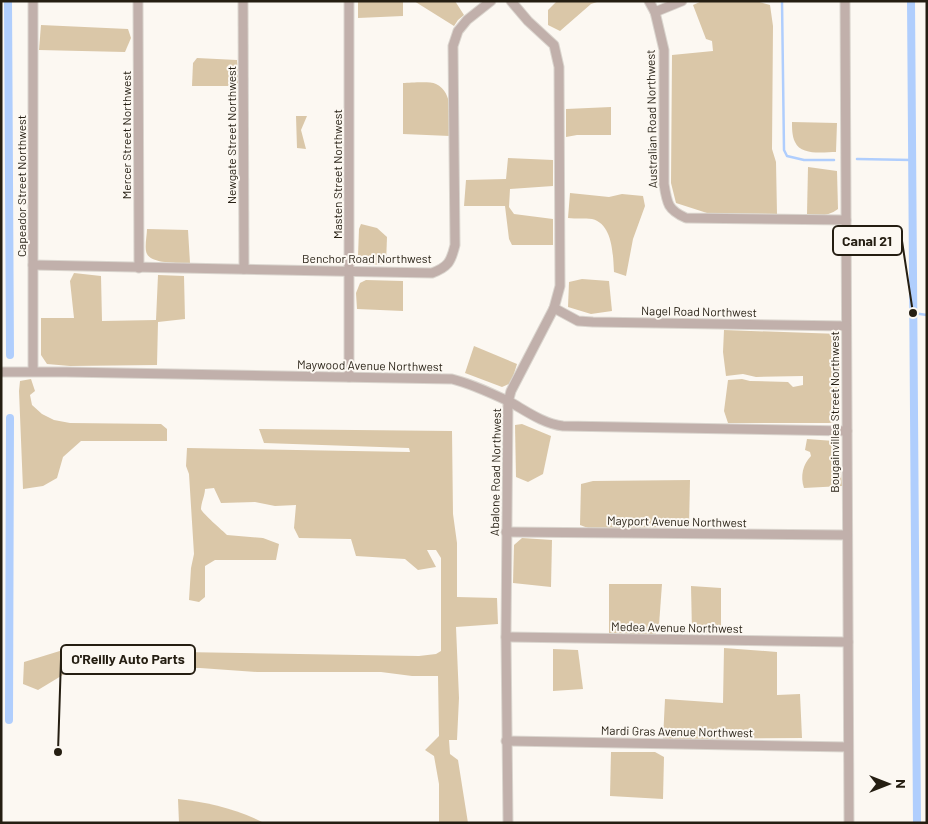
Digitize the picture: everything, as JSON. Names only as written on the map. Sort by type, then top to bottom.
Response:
[{"type":"street","name":"Capeador Street Northwest","points":[[33,1],[34,371]]},
{"type":"street","name":"Mercer Street Northwest","points":[[138,1],[139,268]]},
{"type":"street","name":"Newgate Street Northwest","points":[[243,1],[244,269]]},
{"type":"street","name":"Masten Street Northwest","points":[[349,1],[349,377]]},
{"type":"street","name":"Benchor Road Northwest","points":[[33,265],[432,273],[443,269],[451,259],[455,245],[453,46],[458,31],[467,20],[491,1]]},
{"type":"street","name":"Abalone Road Northwest","points":[[508,823],[506,532],[508,402],[511,391],[554,308],[560,286],[558,56],[554,45],[526,19],[511,1]]},
{"type":"street","name":"Australian Road Northwest","points":[[649,1],[654,12],[664,50],[664,184],[666,202],[675,213],[686,218],[846,220]]},
{"type":"street","points":[[654,12],[682,1]]},
{"type":"street","name":"Bougainvillea Street Northwest","points":[[845,1],[849,823]]},
{"type":"street","name":"Nagel Road Northwest","points":[[554,308],[578,320],[593,322],[846,326]]},
{"type":"street","name":"Maywood Avenue Northwest","points":[[1,372],[34,371],[452,379],[473,385],[556,425],[573,427],[847,430]]},
{"type":"street","name":"Mayport Avenue Northwest","points":[[506,532],[847,535]]},
{"type":"street","name":"Medea Avenue Northwest","points":[[506,637],[848,642]]},
{"type":"street","name":"Mardi Gras Avenue Northwest","points":[[506,741],[848,747]]},
{"type":"shaded area","points":[[358,1],[403,1],[403,16],[358,18]]},
{"type":"shaded area","points":[[414,1],[455,1],[464,15],[454,26]]},
{"type":"shaded area","points":[[557,1],[600,1],[591,4],[560,31],[548,25],[548,10]]},
{"type":"shaded area","points":[[702,1],[756,1],[770,5],[773,26],[772,149],[776,162],[777,214],[707,213],[676,203],[671,183],[672,55],[713,51],[712,41],[706,39],[693,5]]},
{"type":"shaded area","points":[[41,25],[128,29],[131,38],[125,52],[39,50]]},
{"type":"shaded area","points":[[197,58],[237,60],[239,86],[192,86],[193,63]]},
{"type":"shaded area","points":[[403,83],[429,83],[436,84],[442,88],[446,93],[450,107],[450,136],[403,134]]},
{"type":"shaded area","points":[[611,107],[611,135],[577,135],[566,137],[566,109]]},
{"type":"shaded area","points":[[296,116],[307,116],[301,130],[306,149],[297,148]]},
{"type":"shaded area","points":[[792,122],[837,123],[836,152],[813,152],[802,149],[794,140]]},
{"type":"shaded area","points":[[508,158],[553,160],[553,186],[510,189],[509,207],[514,214],[553,219],[553,245],[512,245],[509,239],[505,206],[464,206],[466,180],[506,179]]},
{"type":"shaded area","points":[[808,167],[837,171],[838,209],[823,215],[807,214]]},
{"type":"shaded area","points":[[570,193],[609,197],[622,194],[643,196],[645,206],[633,239],[626,276],[614,272],[608,233],[599,222],[592,219],[568,218]]},
{"type":"shaded area","points":[[361,224],[377,228],[387,237],[386,264],[364,265],[358,256],[359,229]]},
{"type":"shaded area","points":[[147,229],[188,230],[190,263],[167,262],[154,260],[150,257],[146,249]]},
{"type":"shaded area","points":[[74,273],[101,276],[102,321],[156,320],[158,275],[184,276],[185,319],[158,322],[157,365],[70,366],[47,364],[41,355],[41,318],[74,318],[70,281]]},
{"type":"shaded area","points":[[582,279],[609,281],[612,311],[591,314],[568,307],[569,282]]},
{"type":"shaded area","points":[[366,280],[403,281],[403,311],[357,309],[356,293],[360,283]]},
{"type":"shaded area","points":[[724,330],[840,334],[840,421],[829,423],[728,423],[724,411],[728,380],[788,382],[793,387],[803,385],[803,376],[756,377],[743,374],[726,376],[723,352]]},
{"type":"shaded area","points":[[474,346],[517,364],[511,383],[502,387],[465,373]]},
{"type":"shaded area","points":[[31,379],[35,391],[30,395],[32,405],[42,414],[54,420],[70,423],[161,424],[167,429],[167,441],[81,441],[63,457],[57,478],[43,486],[23,489],[19,391],[20,381]]},
{"type":"shaded area","points":[[522,424],[551,436],[543,474],[528,482],[516,477],[515,425]]},
{"type":"shaded area","points":[[259,429],[452,431],[453,514],[457,543],[457,597],[497,598],[498,624],[456,627],[459,698],[457,740],[449,740],[450,754],[458,760],[468,823],[439,823],[439,784],[434,756],[425,750],[439,736],[438,676],[412,676],[381,672],[257,672],[200,668],[76,667],[38,690],[23,684],[24,662],[63,650],[419,656],[436,654],[441,651],[441,558],[436,550],[427,550],[436,567],[418,570],[405,559],[356,556],[351,539],[299,538],[294,528],[296,505],[275,506],[255,502],[221,503],[214,488],[205,489],[201,507],[202,511],[227,535],[263,538],[279,544],[276,560],[215,560],[205,566],[205,597],[199,602],[189,600],[194,554],[189,474],[186,466],[187,448],[410,452],[409,448],[264,443]]},
{"type":"shaded area","points":[[807,439],[834,441],[839,444],[842,486],[804,488],[803,471],[811,456],[810,452],[805,450]]},
{"type":"shaded area","points":[[690,480],[689,527],[588,528],[580,525],[581,484],[593,481]]},
{"type":"shaded area","points":[[522,538],[552,540],[551,587],[513,583],[514,545]]},
{"type":"shaded area","points":[[609,584],[662,584],[659,625],[655,635],[609,633]]},
{"type":"shaded area","points":[[691,586],[721,588],[721,634],[692,632]]},
{"type":"shaded area","points":[[724,648],[777,652],[777,695],[800,694],[802,738],[663,739],[665,699],[723,703]]},
{"type":"shaded area","points":[[553,649],[578,650],[583,689],[553,691]]},
{"type":"shaded area","points":[[611,752],[655,752],[664,757],[663,799],[610,796]]},
{"type":"shaded area","points":[[178,799],[222,807],[264,823],[179,823]]},
{"type":"waterway","points":[[8,1],[10,355]]},
{"type":"waterway","points":[[782,1],[784,150],[787,156],[804,160],[834,160]]},
{"type":"waterway","points":[[911,1],[917,823]]},
{"type":"waterway","points":[[857,159],[912,160]]},
{"type":"waterway","points":[[913,313],[927,315]]},
{"type":"waterway","points":[[9,720],[10,418]]},
{"type":"place","name":"Canal 21","points":[[913,313]]},
{"type":"place","name":"O'Reilly Auto Parts","points":[[58,752]]}]
